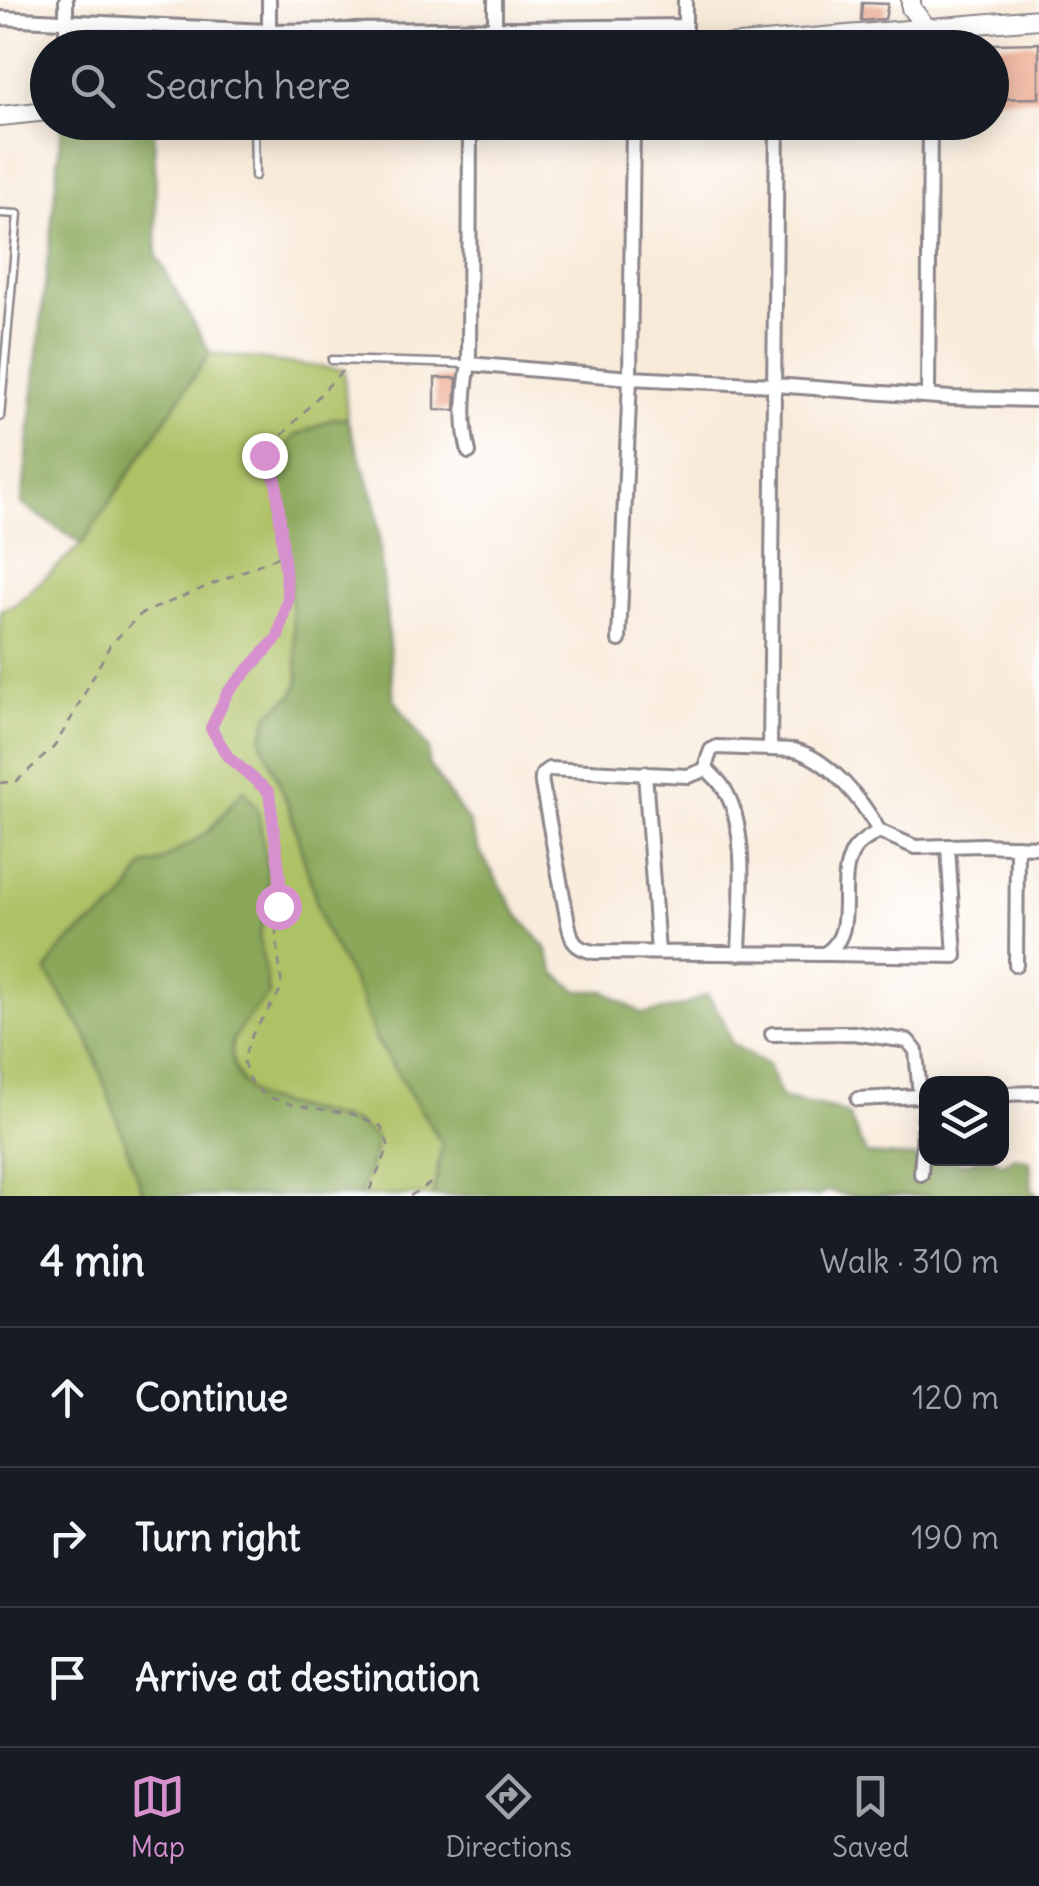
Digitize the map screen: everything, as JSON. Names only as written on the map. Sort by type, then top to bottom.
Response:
[{"type":"main road","points":[[888,30],[900,22],[911,4],[926,28]]},
{"type":"main road","points":[[900,30],[1039,19]]},
{"type":"main road","points":[[0,116],[30,114]]},
{"type":"street","points":[[66,0],[66,30]]},
{"type":"street","points":[[270,0],[270,30]]},
{"type":"street","points":[[495,0],[495,28]]},
{"type":"street","points":[[685,0],[686,30]]},
{"type":"street","points":[[0,18],[251,30]]},
{"type":"street","points":[[345,30],[685,26]]},
{"type":"street","points":[[469,452],[466,378],[470,140]]},
{"type":"street","points":[[620,640],[634,140]]},
{"type":"street","points":[[770,749],[777,140]]},
{"type":"street","points":[[928,396],[930,140]]},
{"type":"street","points":[[469,364],[630,378],[1039,400]]},
{"type":"street","points":[[739,954],[740,847],[724,787],[707,770],[708,754],[717,747],[805,752],[833,772],[870,814],[879,831],[915,847],[1039,846]]},
{"type":"street","points":[[707,770],[688,776],[550,769],[541,777],[568,923],[575,944],[582,950],[955,956],[948,847]]},
{"type":"street","points":[[645,773],[658,952]]},
{"type":"street","points":[[824,954],[834,949],[842,934],[850,857],[858,845],[879,831]]},
{"type":"street","points":[[1016,965],[1018,846]]},
{"type":"street","points":[[772,1034],[853,1033],[899,1038],[916,1050],[921,1076]]},
{"type":"street","points":[[1009,1094],[1039,1093]]},
{"type":"street","points":[[858,1099],[919,1096]]},
{"type":"street","points":[[921,1166],[921,1174]]},
{"type":"lane","points":[[254,140],[255,176]]},
{"type":"lane","points":[[0,213],[18,214],[0,418]]},
{"type":"lane","points":[[332,360],[469,364]]},
{"type":"path","points":[[352,360],[264,455],[276,480],[288,598],[278,637],[228,692],[211,728],[228,757],[269,792],[280,877],[276,934],[282,988],[252,1035],[243,1060],[249,1078],[265,1096],[294,1105],[354,1114],[382,1126],[389,1148],[367,1196]]},
{"type":"path","points":[[0,783],[17,781],[54,747],[110,645],[142,614],[284,554]]},
{"type":"path","points":[[410,1196],[431,1183]]},
{"type":"green space","points":[[60,140],[154,140],[157,256],[210,353],[82,544],[22,504]]},
{"type":"green space","points":[[210,353],[344,370],[347,419],[334,418],[276,457],[299,682],[294,694],[270,713],[261,739],[289,807],[324,928],[360,995],[375,1038],[442,1144],[433,1196],[359,1196],[375,1151],[354,1122],[257,1098],[237,1073],[232,1057],[233,1040],[269,994],[259,938],[268,897],[244,790],[208,832],[158,863],[144,866],[121,903],[72,938],[47,971],[89,1040],[142,1190],[149,1196],[0,1196],[0,610],[15,605],[82,544]]},
{"type":"green space","points":[[334,418],[347,419],[376,504],[394,699],[429,749],[428,764],[469,823],[479,850],[518,915],[546,948],[555,973],[578,991],[604,991],[643,1014],[683,1006],[707,994],[723,1019],[732,1044],[768,1065],[781,1098],[849,1116],[866,1154],[919,1157],[919,1166],[1009,1166],[1009,1160],[1015,1157],[1030,1161],[1032,1189],[1038,1196],[849,1196],[828,1191],[818,1196],[433,1196],[442,1144],[375,1038],[360,995],[324,928],[289,807],[261,739],[270,713],[294,694],[299,681],[276,457],[295,436]]},
{"type":"green space","points":[[244,789],[258,811],[267,867],[268,897],[259,938],[269,994],[233,1040],[234,1065],[257,1098],[354,1122],[375,1137],[375,1151],[359,1196],[149,1196],[142,1190],[89,1040],[47,972],[68,942],[120,902],[144,866],[158,863],[208,832]]},
{"type":"building","points":[[862,3],[888,4],[885,19],[861,21]]},
{"type":"building","points":[[1039,43],[1039,98],[1009,99],[1009,44]]},
{"type":"building","points":[[435,378],[457,378],[455,410],[435,410]]},
{"type":"route","points":[[264,455],[276,480],[288,598],[278,637],[228,692],[211,728],[228,757],[269,792],[280,877],[278,906]]}]
